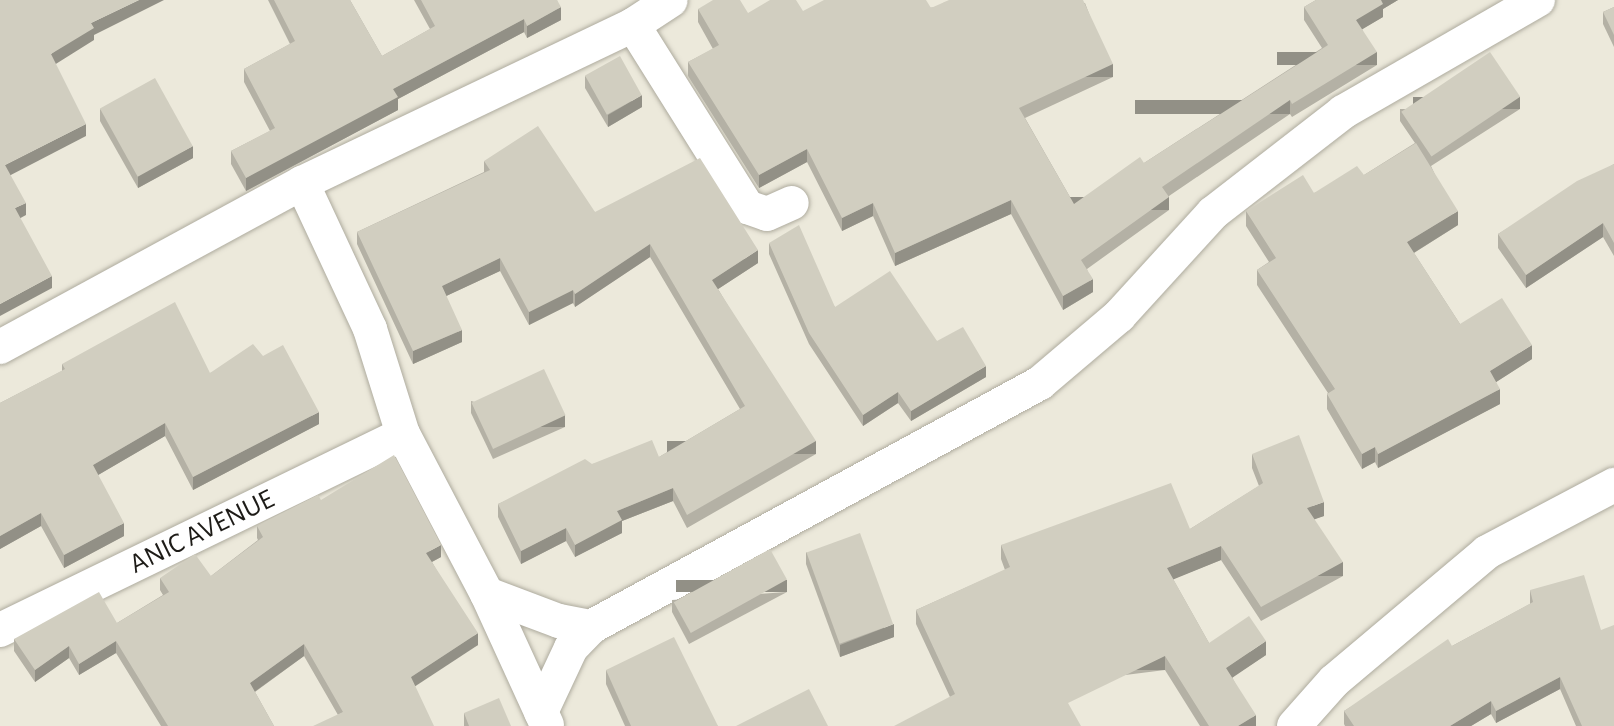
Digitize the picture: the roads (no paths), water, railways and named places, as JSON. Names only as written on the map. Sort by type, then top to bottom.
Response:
[{"type":"street","points":[[0,347],[302,183],[633,25],[671,0]]},
{"type":"street","points":[[544,719],[571,648],[591,627],[1040,383],[1119,316],[1213,213],[1343,112],[1538,0]]},
{"type":"street","points":[[633,25],[747,207],[767,214],[792,203]]},
{"type":"street","points":[[302,183],[370,329],[403,434],[487,594],[544,719]]},
{"type":"street","name":"ANIC AVENUE","points":[[0,630],[403,434]]},
{"type":"street","points":[[1294,726],[1334,681],[1487,552],[1614,485]]},
{"type":"street","points":[[487,594],[559,621],[591,627]]}]
